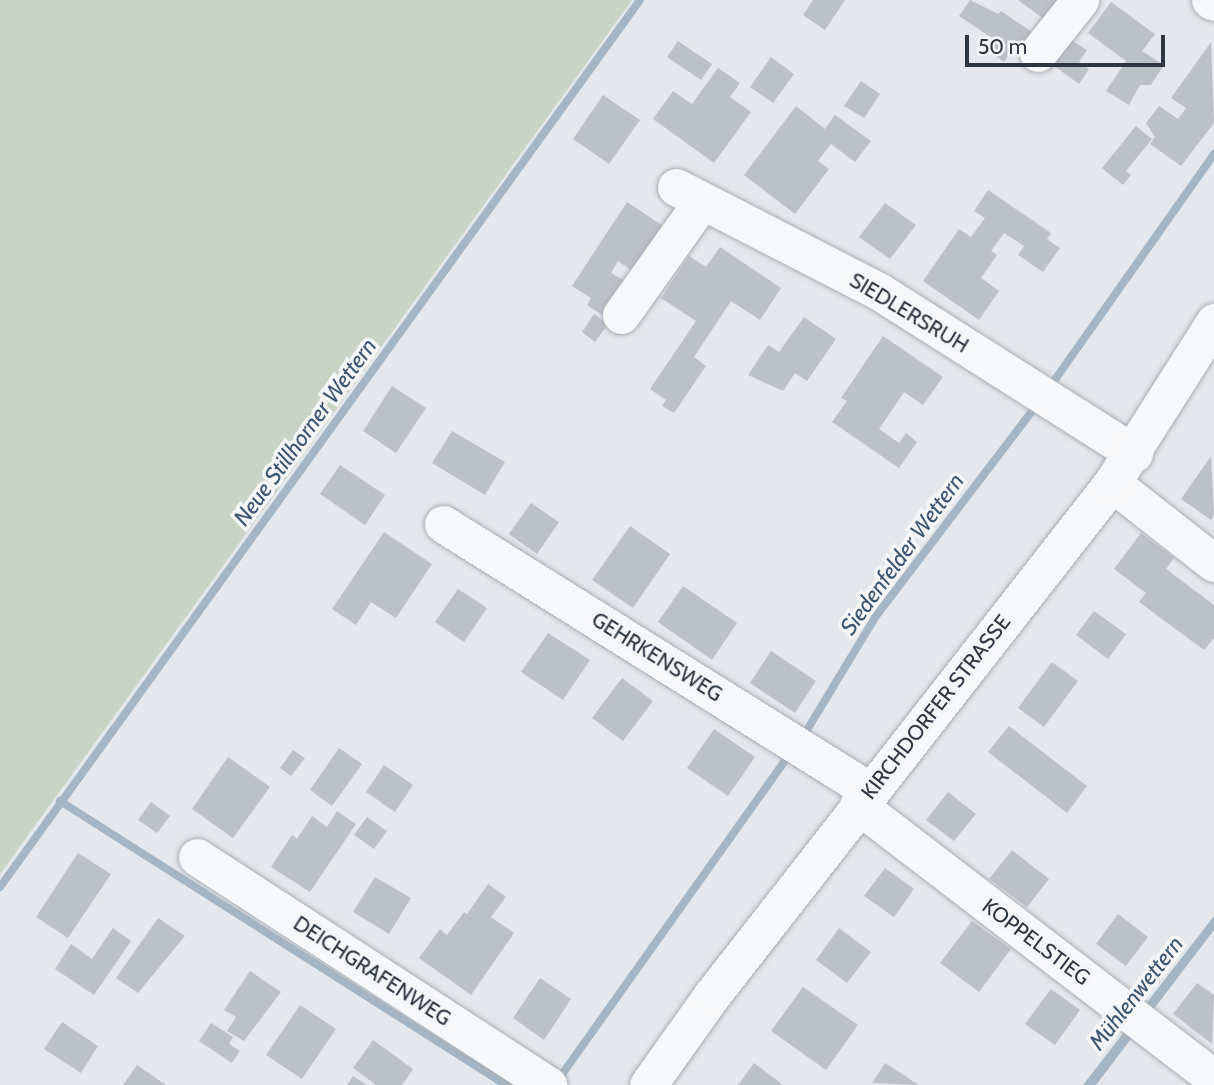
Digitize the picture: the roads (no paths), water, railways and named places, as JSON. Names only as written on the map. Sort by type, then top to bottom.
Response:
[{"type":"street","points":[[1038,53],[1080,0]]},
{"type":"street","name":"SIEDLERSRUH","points":[[621,315],[689,194],[880,292],[1134,453]]},
{"type":"street","name":"KIRCHDORFER STRASSE","points":[[648,1085],[864,798],[1112,483],[1134,453],[1214,323]]},
{"type":"street","points":[[1112,483],[1214,563]]},
{"type":"street","name":"GEHRKENSWEG","points":[[443,524],[864,798]]},
{"type":"street","name":"KOPPELSTIEG","points":[[864,798],[1214,1078]]},
{"type":"street","name":"DEICHGRAFENWEG","points":[[197,857],[548,1085]]},
{"type":"water","points":[[1214,916],[1214,930],[1096,1085],[1083,1085]]},
{"type":"waterway","name":"Neue Stillhorner Wettern","points":[[0,887],[640,0]]},
{"type":"waterway","name":"Siedenfelder Wettern","points":[[1054,381],[1214,154]]},
{"type":"waterway","name":"Siedenfelder Wettern","points":[[807,730],[876,616],[1036,406]]},
{"type":"waterway","name":"Siedenfelder Wettern","points":[[563,1073],[790,754]]},
{"type":"waterway","points":[[60,801],[506,1085]]},
{"type":"water label","name":"Mühlenwettern","points":[[1136,993]]}]
